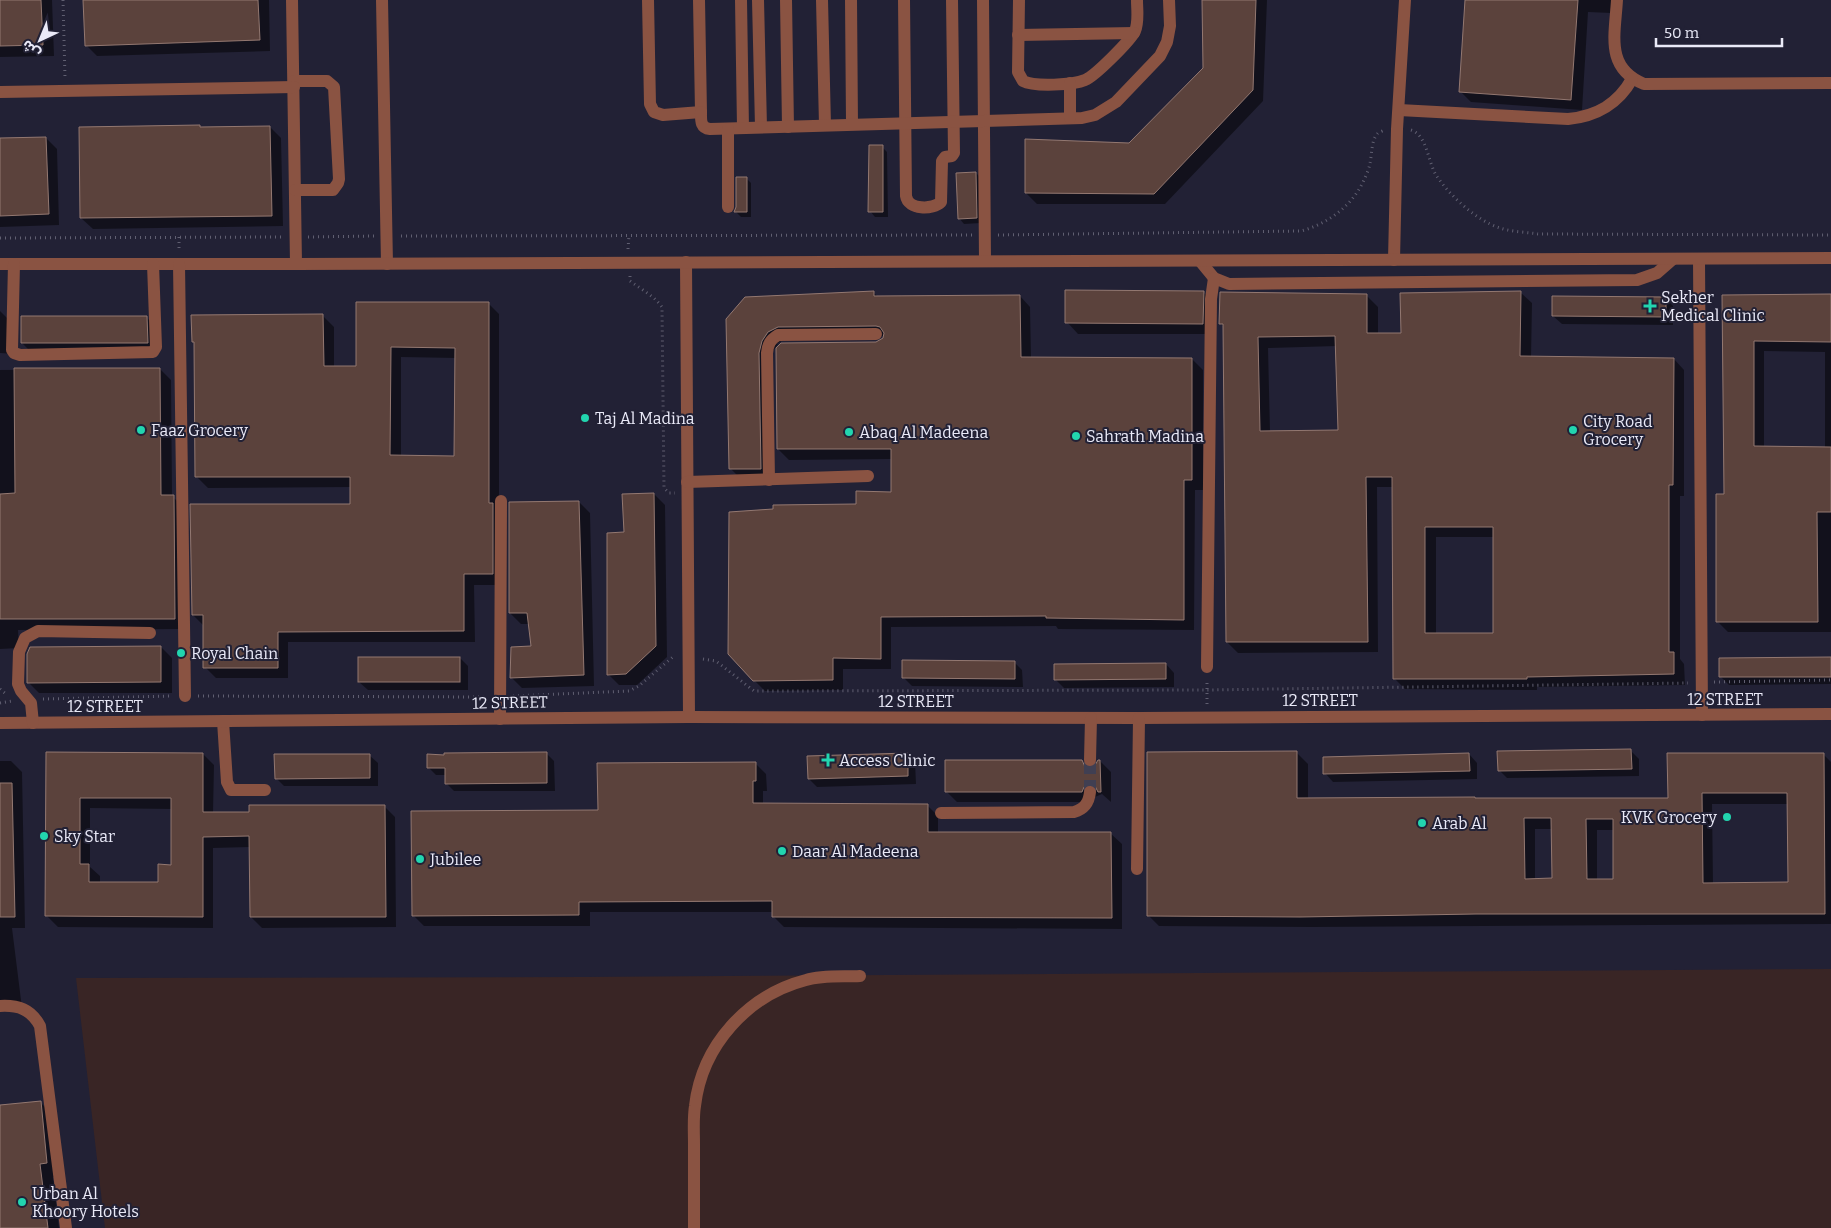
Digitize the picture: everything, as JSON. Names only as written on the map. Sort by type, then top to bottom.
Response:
[{"type":"street","points":[[292,0],[296,264]]},
{"type":"street","points":[[382,0],[387,264]]},
{"type":"street","points":[[648,0],[651,108],[658,114],[663,115],[701,112]]},
{"type":"street","points":[[699,0],[702,124],[703,127],[710,129],[1070,118],[1095,115],[1106,110],[1116,102],[1160,56],[1167,42],[1170,26],[1169,0]]},
{"type":"street","points":[[741,0],[743,128]]},
{"type":"street","points":[[758,0],[761,127]]},
{"type":"street","points":[[786,0],[788,127]]},
{"type":"street","points":[[822,0],[825,125]]},
{"type":"street","points":[[850,0],[852,124]]},
{"type":"street","points":[[904,0],[906,196],[908,203],[914,207],[936,206],[941,202],[941,163],[943,159],[952,156],[954,153],[952,0]]},
{"type":"street","points":[[983,0],[985,261]]},
{"type":"street","points":[[1019,0],[1018,72],[1023,82],[1028,84],[1079,83],[1095,74],[1134,33],[1137,0]]},
{"type":"street","points":[[1394,260],[1397,129],[1404,0]]},
{"type":"street","points":[[1617,0],[1614,46],[1616,59],[1622,70],[1632,79],[1644,84],[1831,83]]},
{"type":"street","points":[[1018,35],[1134,33]]},
{"type":"street","points":[[1399,110],[1568,119],[1580,118],[1611,105],[1626,89],[1632,79]]},
{"type":"street","points":[[0,92],[294,84],[327,80],[334,87],[338,183],[333,190],[295,190]]},
{"type":"street","points":[[1070,83],[1070,118]]},
{"type":"street","points":[[728,128],[728,207]]},
{"type":"street","points":[[0,264],[1831,258]]},
{"type":"street","points":[[1200,261],[1214,278],[1229,284],[1637,280],[1657,273],[1672,259]]},
{"type":"street","points":[[1699,259],[1702,715]]},
{"type":"street","points":[[686,262],[689,717]]},
{"type":"street","points":[[14,264],[12,350],[20,355],[153,352],[156,347],[153,264]]},
{"type":"street","points":[[179,264],[185,696]]},
{"type":"street","points":[[1207,667],[1211,299],[1214,278]]},
{"type":"street","points":[[768,480],[767,353],[771,339],[778,335],[876,334]]},
{"type":"street","points":[[687,488],[768,480],[868,476]]},
{"type":"street","points":[[500,719],[501,501]]},
{"type":"street","points":[[33,722],[32,707],[18,684],[19,652],[25,638],[31,633],[38,631],[150,633]]},
{"type":"street","name":"12 STREET","points":[[0,723],[689,717],[1139,718],[1831,714]]},
{"type":"street","points":[[1090,760],[1091,718]]},
{"type":"street","points":[[1138,869],[1139,718]]},
{"type":"street","points":[[223,721],[227,782],[232,790],[265,790]]},
{"type":"street","points":[[941,813],[1074,812],[1082,809],[1087,804],[1090,792]]},
{"type":"street","points":[[694,1228],[694,1106],[701,1077],[713,1049],[731,1024],[754,1004],[780,988],[808,979],[860,976]]},
{"type":"street","points":[[0,1006],[23,1008],[30,1012],[40,1026],[66,1228]]},
{"type":"path","points":[[63,0],[65,91]]},
{"type":"path","points":[[0,238],[1281,233],[1301,231],[1315,227],[1338,214],[1363,183],[1370,165],[1375,138],[1378,133],[1385,129],[1413,130],[1420,137],[1435,173],[1446,189],[1477,216],[1500,228],[1538,234],[1831,235]]},
{"type":"path","points":[[629,235],[628,262],[630,281],[654,296],[662,306],[664,488],[669,492],[687,488]]},
{"type":"path","points":[[0,703],[28,699],[185,696],[500,697],[629,691],[639,686],[672,656],[716,660],[754,691],[1207,690],[1831,680]]},
{"type":"path","points":[[1207,667],[1207,717]]},
{"type":"shaded area","points":[[1831,969],[1831,1228],[105,1228],[76,978],[585,977]]},
{"type":"building","points":[[0,0],[41,0],[43,45],[0,46]]},
{"type":"building","points":[[83,0],[258,0],[260,40],[85,46]]},
{"type":"building","points":[[1202,0],[1256,0],[1253,90],[1154,194],[1025,193],[1025,139],[1129,143],[1203,68]]},
{"type":"building","points":[[1465,0],[1578,0],[1571,100],[1459,92]]},
{"type":"building","points":[[200,125],[200,127],[270,126],[272,216],[80,218],[79,127]]},
{"type":"building","points":[[46,137],[49,214],[0,216],[0,138]]},
{"type":"building","points":[[869,145],[883,145],[883,212],[868,212]]},
{"type":"building","points":[[976,172],[977,218],[958,219],[956,173]]},
{"type":"building","points":[[736,177],[747,177],[747,212],[734,212],[736,207]]},
{"type":"building","points":[[1065,290],[1204,291],[1203,324],[1065,323]]},
{"type":"building","points":[[874,291],[874,296],[1020,295],[1021,357],[1192,358],[1192,480],[1184,480],[1184,620],[1046,618],[1046,616],[881,617],[881,659],[833,658],[833,680],[753,681],[728,654],[729,512],[773,509],[773,505],[856,504],[856,491],[891,492],[891,449],[777,449],[776,348],[781,343],[876,342],[883,338],[884,333],[880,327],[876,326],[778,327],[768,332],[762,341],[759,353],[761,469],[729,469],[726,319],[745,297]]},
{"type":"building","points":[[1521,291],[1520,356],[1674,358],[1673,485],[1669,485],[1669,652],[1674,652],[1674,674],[1527,677],[1527,679],[1393,679],[1392,477],[1366,477],[1368,642],[1226,642],[1223,324],[1219,324],[1220,292],[1367,294],[1367,333],[1401,333],[1400,293]],"holes":[[[1335,336],[1338,430],[1260,431],[1258,337]],[[1425,527],[1493,527],[1493,633],[1425,633]]]},
{"type":"building","points":[[1831,294],[1831,342],[1754,341],[1754,446],[1831,447],[1831,512],[1817,512],[1818,622],[1716,622],[1716,494],[1724,494],[1722,295]]},
{"type":"building","points":[[1552,296],[1666,297],[1666,317],[1552,316]]},
{"type":"building","points":[[356,302],[489,302],[489,503],[493,503],[493,574],[464,574],[464,631],[278,632],[278,668],[203,668],[203,615],[192,615],[190,504],[350,504],[350,477],[195,477],[194,342],[192,342],[191,315],[323,314],[324,366],[356,366]],"holes":[[[391,347],[455,348],[454,456],[390,455]]]},
{"type":"building","points":[[21,316],[147,316],[148,343],[21,343]]},
{"type":"building","points":[[14,368],[160,368],[161,495],[174,495],[175,619],[0,619],[0,494],[15,493]]},
{"type":"building","points":[[654,493],[656,646],[626,674],[607,675],[607,533],[624,532],[622,494]]},
{"type":"building","points":[[579,501],[584,675],[510,678],[511,647],[531,646],[527,613],[509,613],[509,502]]},
{"type":"building","points":[[161,646],[161,682],[27,683],[27,654],[30,647]]},
{"type":"building","points":[[358,657],[460,657],[460,682],[358,682]]},
{"type":"building","points":[[1831,657],[1831,677],[1719,677],[1719,658]]},
{"type":"building","points":[[902,660],[1015,661],[1015,679],[902,678]]},
{"type":"building","points":[[1166,663],[1166,679],[1054,680],[1054,664]]},
{"type":"building","points":[[1631,749],[1632,769],[1498,771],[1497,751]]},
{"type":"building","points":[[1297,751],[1297,798],[1668,798],[1667,753],[1824,753],[1825,914],[1147,916],[1147,752]],"holes":[[[1702,793],[1787,793],[1788,882],[1703,883]],[[1524,818],[1551,818],[1552,878],[1525,879]],[[1586,819],[1613,819],[1613,879],[1587,879]]]},
{"type":"building","points":[[46,752],[203,753],[203,812],[249,812],[249,805],[385,805],[386,917],[250,917],[249,836],[203,837],[203,917],[45,916]],"holes":[[[80,798],[171,798],[171,865],[158,864],[158,882],[89,882],[89,864],[80,864]]]},
{"type":"building","points":[[547,752],[547,783],[445,784],[445,768],[427,768],[427,754]]},
{"type":"building","points":[[908,753],[908,776],[808,779],[807,756]]},
{"type":"building","points":[[1469,753],[1470,771],[1323,774],[1323,757]]},
{"type":"building","points":[[274,754],[370,754],[370,778],[275,779]]},
{"type":"building","points":[[945,760],[1082,760],[1085,767],[1090,768],[1094,767],[1098,760],[1100,760],[1101,792],[1098,792],[1095,786],[1091,784],[1084,787],[1082,792],[945,792]]},
{"type":"building","points":[[756,762],[756,781],[753,781],[753,803],[928,804],[928,832],[1111,832],[1112,918],[772,917],[772,901],[579,902],[579,915],[412,916],[411,811],[598,810],[597,763]]},
{"type":"building","points":[[0,783],[12,783],[15,917],[0,917]]},
{"type":"building","points":[[41,1101],[47,1163],[40,1164],[48,1228],[0,1228],[0,1105]]},
{"type":"tunnel","points":[[1090,760],[1090,792]]},
{"type":"place","name":"Sekher Medical Clinic","points":[[1650,306]]},
{"type":"place","name":"Taj Al Madina","points":[[585,418]]},
{"type":"place","name":"Faaz Grocery","points":[[141,430]]},
{"type":"place","name":"City Road Grocery","points":[[1573,430]]},
{"type":"place","name":"Abaq Al Madeena","points":[[849,432]]},
{"type":"place","name":"Sahrath Madina","points":[[1076,436]]},
{"type":"place","name":"Royal Chain","points":[[181,653]]},
{"type":"place","name":"Access Clinic","points":[[828,760]]},
{"type":"place","name":"KVK Grocery","points":[[1727,817]]},
{"type":"place","name":"Arab Al","points":[[1422,823]]},
{"type":"place","name":"Sky Star","points":[[44,836]]},
{"type":"place","name":"Daar Al Madeena","points":[[782,851]]},
{"type":"place","name":"Jubilee","points":[[420,859]]},
{"type":"place","name":"Urban Al Khoory Hotels","points":[[22,1202]]}]
